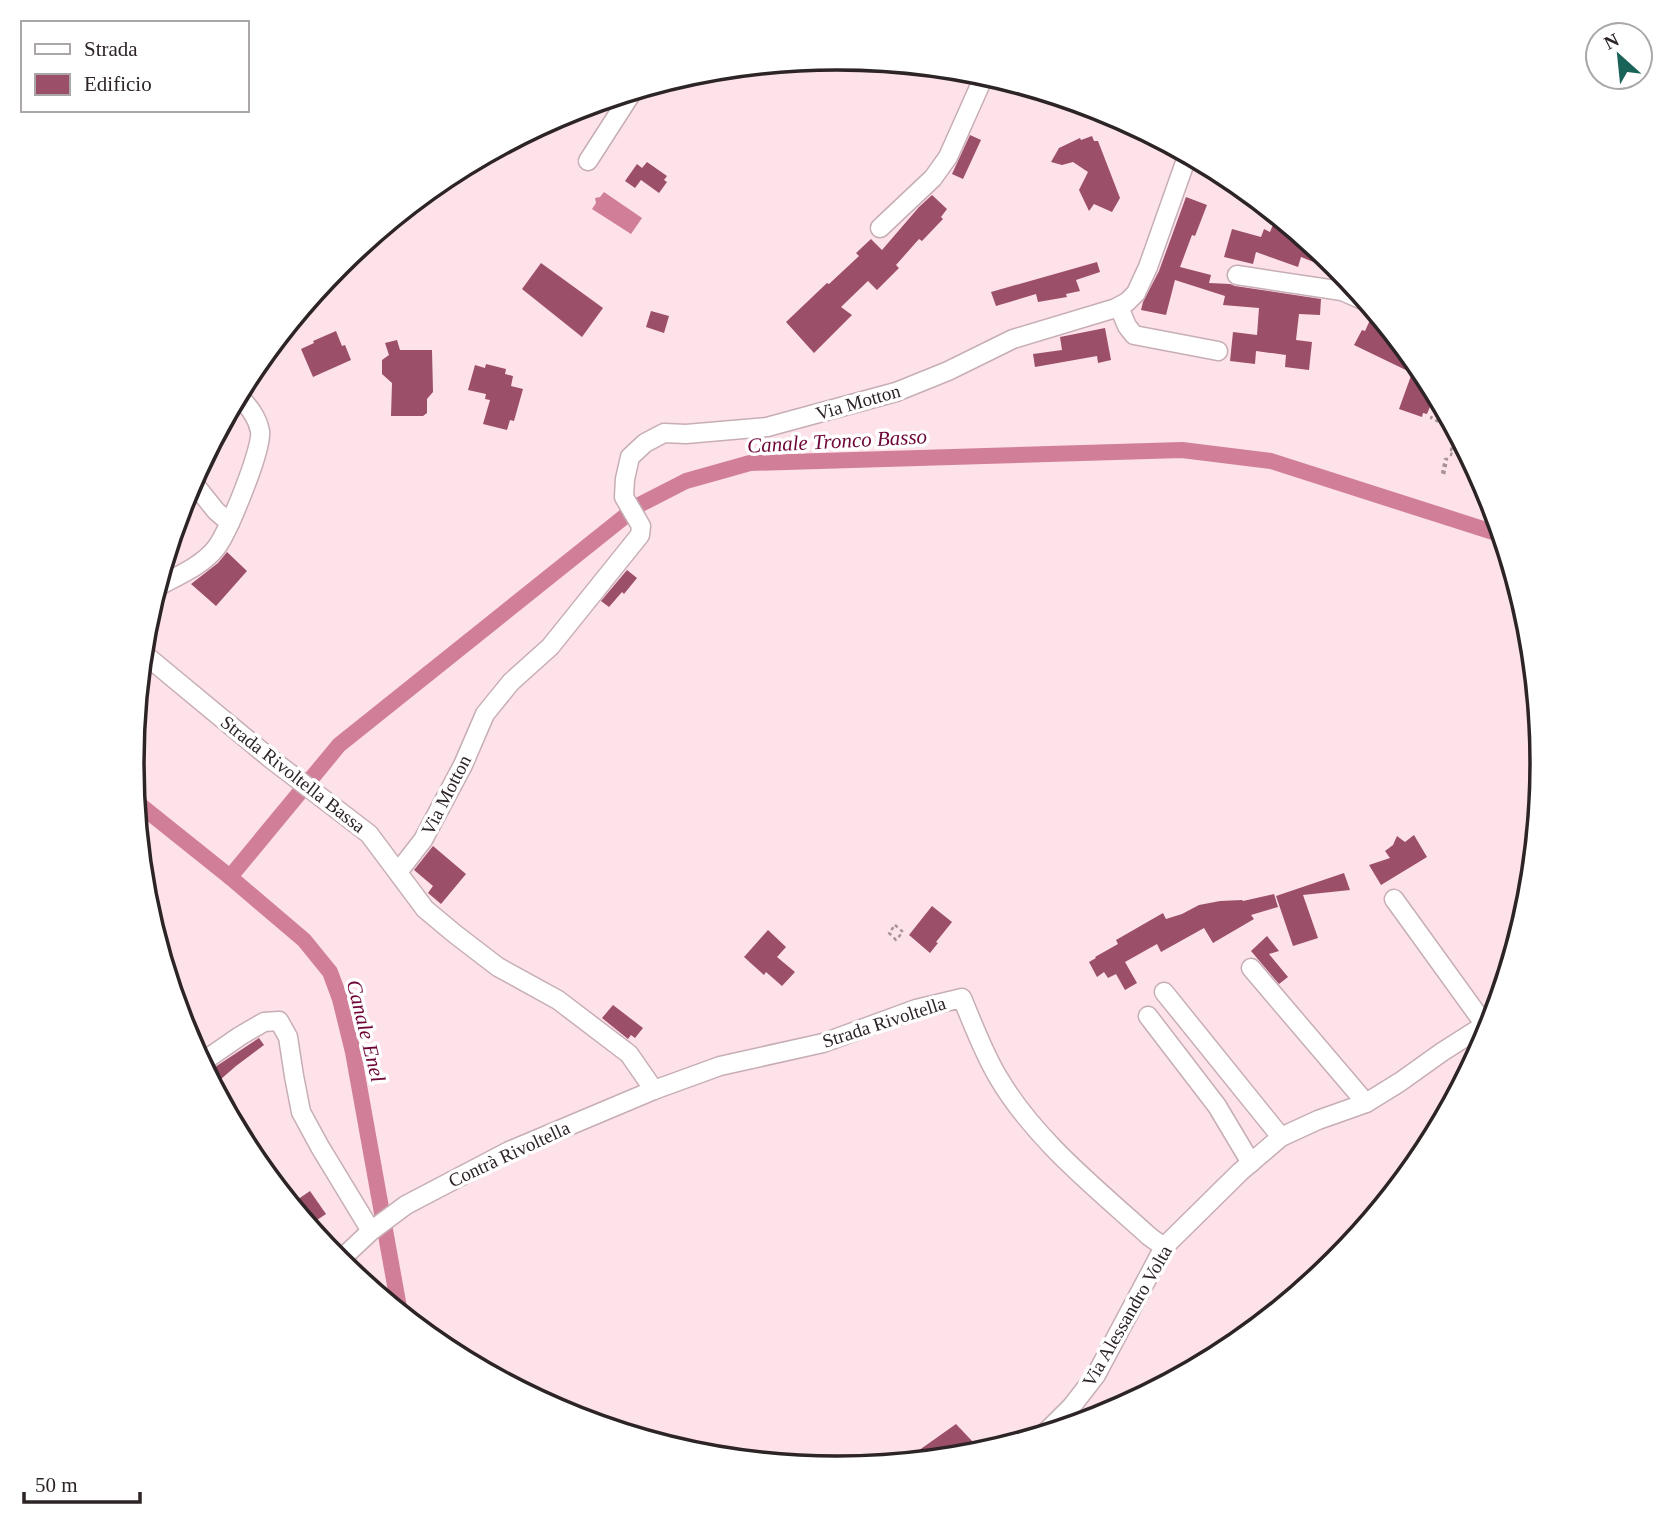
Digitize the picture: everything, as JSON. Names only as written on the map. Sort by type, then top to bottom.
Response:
[{"type":"street","points":[[880,228],[933,178],[948,157],[980,85]]},
{"type":"street","points":[[587,161],[626,104]]},
{"type":"street","points":[[1185,163],[1136,293],[1119,307],[1134,335],[1217,351]]},
{"type":"street","points":[[1237,275],[1338,283]]},
{"type":"street","name":"Via Motton","points":[[398,872],[423,841],[463,765],[485,714],[510,682],[550,646],[640,535],[641,526],[624,497],[625,478],[630,457],[645,443],[664,433],[686,434],[767,427],[896,392],[1013,340],[1119,307]]},
{"type":"street","points":[[169,580],[195,566],[216,548],[236,512],[261,434],[254,414],[245,404]]},
{"type":"street","points":[[200,491],[230,523]]},
{"type":"street","name":"Strada Rivoltella Bassa","points":[[152,660],[313,793],[369,834],[425,909],[498,967],[558,1000],[629,1054],[654,1090]]},
{"type":"street","points":[[1394,899],[1483,1015]]},
{"type":"street","points":[[1251,968],[1366,1103]]},
{"type":"street","points":[[1164,992],[1281,1137]]},
{"type":"street","name":"Strada Rivoltella","points":[[654,1090],[720,1066],[822,1043],[916,1009],[962,998],[997,1076],[1033,1126],[1072,1166],[1164,1247]]},
{"type":"street","points":[[1148,1016],[1217,1106],[1251,1163]]},
{"type":"street","points":[[210,1057],[264,1022],[279,1021],[288,1037],[293,1076],[302,1112],[371,1231]]},
{"type":"street","name":"Via Alessandro Volta","points":[[1057,1421],[1096,1375],[1164,1247],[1251,1163],[1281,1137],[1366,1103],[1478,1029]]},
{"type":"street","name":"Contrà Rivoltella","points":[[347,1254],[371,1231],[406,1205],[509,1151],[654,1090]]},
{"type":"path","points":[[1440,421],[1432,416],[1431,418],[1441,423]]},
{"type":"path","points":[[1453,445],[1451,455],[1453,446]]},
{"type":"shaded area","points":[[604,192],[642,218],[631,234],[592,209],[596,203],[595,198]]},
{"type":"building","points":[[970,135],[981,140],[963,179],[952,174]]},
{"type":"building","points":[[1092,136],[1094,141],[1098,141],[1120,198],[1112,212],[1094,204],[1089,211],[1079,190],[1088,172],[1073,162],[1062,165],[1051,162],[1059,148],[1080,138],[1081,140]]},
{"type":"building","points":[[647,162],[667,176],[664,180],[667,182],[659,193],[641,180],[635,188],[625,181],[637,164],[642,168]]},
{"type":"building","points":[[932,195],[947,209],[941,217],[943,219],[922,241],[919,239],[896,265],[899,268],[877,290],[868,281],[841,307],[852,315],[814,353],[786,322],[859,256],[856,253],[871,239],[882,250]]},
{"type":"building","points":[[1186,197],[1207,205],[1180,267],[1211,275],[1209,283],[1321,299],[1320,315],[1299,314],[1296,340],[1312,342],[1309,370],[1285,367],[1286,355],[1256,351],[1255,364],[1230,361],[1233,332],[1257,335],[1259,308],[1223,305],[1225,296],[1175,280],[1166,315],[1141,310],[1159,271]]},
{"type":"building","points":[[1273,224],[1316,263],[1301,257],[1298,267],[1256,252],[1253,264],[1224,257],[1232,229],[1261,237],[1264,229],[1270,232]]},
{"type":"building","points":[[1097,262],[1100,272],[1076,280],[1080,291],[1066,294],[1067,297],[1038,302],[1036,294],[996,306],[991,292]]},
{"type":"building","points":[[541,263],[603,308],[582,337],[522,289]]},
{"type":"building","points":[[651,311],[669,316],[664,333],[646,327]]},
{"type":"building","points":[[1371,320],[1410,372],[1354,345],[1362,330],[1365,331]]},
{"type":"building","points":[[1105,328],[1111,360],[1098,363],[1097,356],[1035,367],[1033,354],[1062,350],[1060,337]]},
{"type":"building","points":[[336,331],[351,360],[313,377],[301,349]]},
{"type":"building","points":[[397,340],[400,350],[432,350],[433,392],[427,399],[427,413],[423,416],[391,416],[392,383],[382,374],[382,360],[389,355],[385,343]]},
{"type":"building","points":[[486,364],[506,369],[505,374],[513,376],[511,386],[523,389],[514,421],[510,420],[507,430],[483,424],[490,400],[485,399],[486,394],[468,390],[475,365],[485,368]]},
{"type":"building","points":[[1411,374],[1431,405],[1427,414],[1423,413],[1422,417],[1399,409]]},
{"type":"building","points":[[227,552],[247,571],[216,606],[191,584],[218,563]]},
{"type":"building","points":[[627,570],[637,578],[609,607],[601,601]]},
{"type":"building","points":[[1414,835],[1427,857],[1381,885],[1369,865],[1390,858],[1385,851],[1393,845],[1397,836],[1405,842]]},
{"type":"building","points":[[433,846],[466,874],[441,904],[428,893],[433,886],[414,870]]},
{"type":"building","points":[[1344,873],[1350,890],[1303,895],[1318,938],[1293,946],[1276,896]]},
{"type":"building","points":[[1274,894],[1278,907],[1251,915],[1254,919],[1213,943],[1204,928],[1161,952],[1157,944],[1125,962],[1137,983],[1125,990],[1116,974],[1108,978],[1104,972],[1097,977],[1089,962],[1118,944],[1116,940],[1163,913],[1166,919],[1199,905],[1243,901]]},
{"type":"building","points":[[932,906],[952,922],[930,953],[909,935]]},
{"type":"building","points":[[768,930],[786,947],[777,957],[795,972],[782,986],[766,972],[764,975],[744,957]]},
{"type":"building","points":[[1267,936],[1279,951],[1269,954],[1288,977],[1279,984],[1251,951]]},
{"type":"building","points":[[613,1005],[643,1028],[635,1038],[631,1035],[628,1039],[602,1018]]},
{"type":"building","points":[[259,1038],[264,1045],[221,1079],[215,1067]]},
{"type":"building","points":[[310,1191],[326,1214],[316,1221],[298,1199]]},
{"type":"building","points":[[956,1424],[973,1442],[970,1444],[916,1452]]},
{"type":"waterway","name":"Canale Tronco Basso","points":[[230,877],[339,745],[639,505],[686,481],[750,463],[1182,450],[1271,461],[1490,531]]},
{"type":"waterway","name":"Canale Enel","points":[[145,809],[304,940],[330,972],[340,999],[353,1052],[398,1300]]}]
